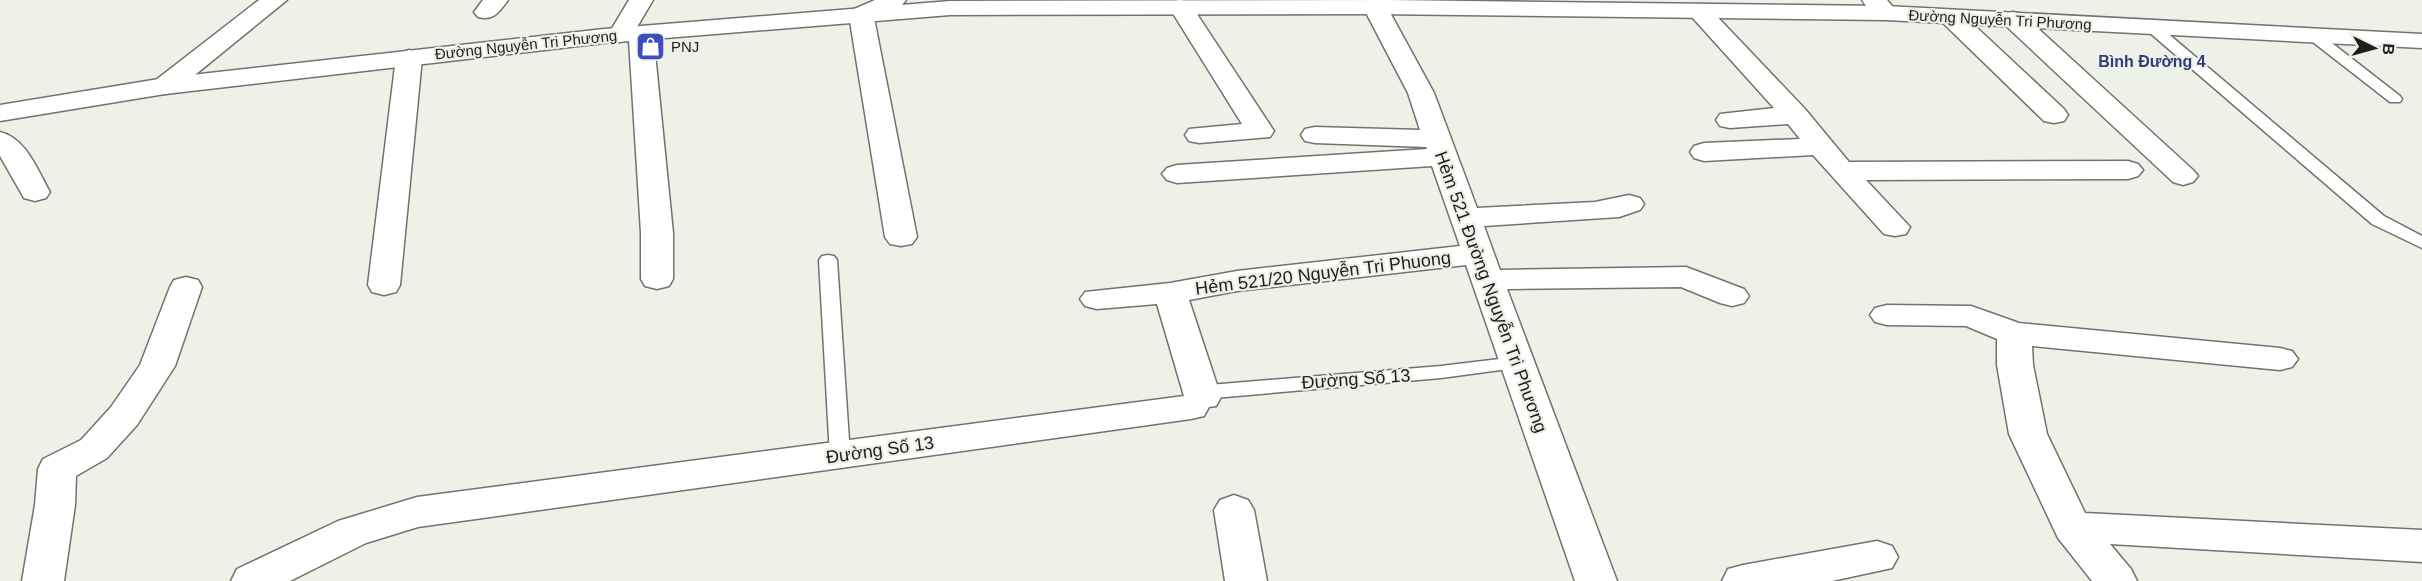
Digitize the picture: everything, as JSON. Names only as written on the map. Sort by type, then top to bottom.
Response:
[{"type":"street","points":[[165,86],[275,0]]},
{"type":"street","points":[[641,0],[631,34],[657,233],[657,279]]},
{"type":"street","points":[[894,0],[861,15],[901,237]]},
{"type":"street","name":"Đường Nguyễn Tri Phương","points":[[0,113],[165,86],[410,58],[631,34],[950,8],[1186,5],[1375,7],[1518,4],[1660,5],[1699,11],[1880,7],[1957,11],[2013,19],[2154,29],[2422,41]]},
{"type":"street","points":[[1186,5],[1260,131],[1199,135]]},
{"type":"street","name":"Hẻm 521 Đường Nguyễn Tri Phương","points":[[1375,7],[1421,93],[1481,267],[1596,581]]},
{"type":"street","points":[[1699,11],[1795,115],[1841,171],[1894,227]]},
{"type":"street","points":[[1957,11],[2054,115]]},
{"type":"street","points":[[2013,19],[2183,176]]},
{"type":"street","points":[[384,285],[410,58]]},
{"type":"street","points":[[1730,120],[1795,115]]},
{"type":"street","points":[[1315,135],[1440,148]]},
{"type":"street","points":[[0,140],[14,154],[35,192]]},
{"type":"street","points":[[1704,152],[1821,146]]},
{"type":"street","points":[[1177,174],[1440,148]]},
{"type":"street","points":[[1841,171],[2128,170]]},
{"type":"street","points":[[1466,218],[1595,211],[1629,204]]},
{"type":"street","name":"Hẻm 521/20 Nguyễn Tri Phuong","points":[[1197,402],[1170,293],[1248,279],[1481,267],[1686,277],[1732,296]]},
{"type":"street","points":[[43,581],[56,505],[57,469],[94,449],[124,417],[157,366],[186,287]]},
{"type":"street","points":[[1097,299],[1170,293]]},
{"type":"street","points":[[1887,315],[1971,316],[2014,333],[2280,359]]},
{"type":"street","points":[[2014,333],[2015,365],[2028,434],[2072,527],[2116,581]]},
{"type":"street","name":"Đường Số 13","points":[[252,581],[352,532],[417,512],[840,456],[1197,402]]},
{"type":"street","points":[[1234,510],[1246,581]]},
{"type":"street","points":[[2072,527],[2422,546]]},
{"type":"street","points":[[1743,581],[1877,557]]},
{"type":"lane","points":[[2154,29],[2378,220],[2422,243]]},
{"type":"lane","points":[[2314,36],[2395,99]]},
{"type":"lane","points":[[828,260],[840,456]]},
{"type":"lane","name":"Đường Số 13","points":[[1197,402],[1209,392],[1441,372],[1516,363]]},
{"type":"place","name":"PNJ","points":[[650,47]]},
{"type":"district","name":"Bình Đường 4","points":[[2152,61]]}]
